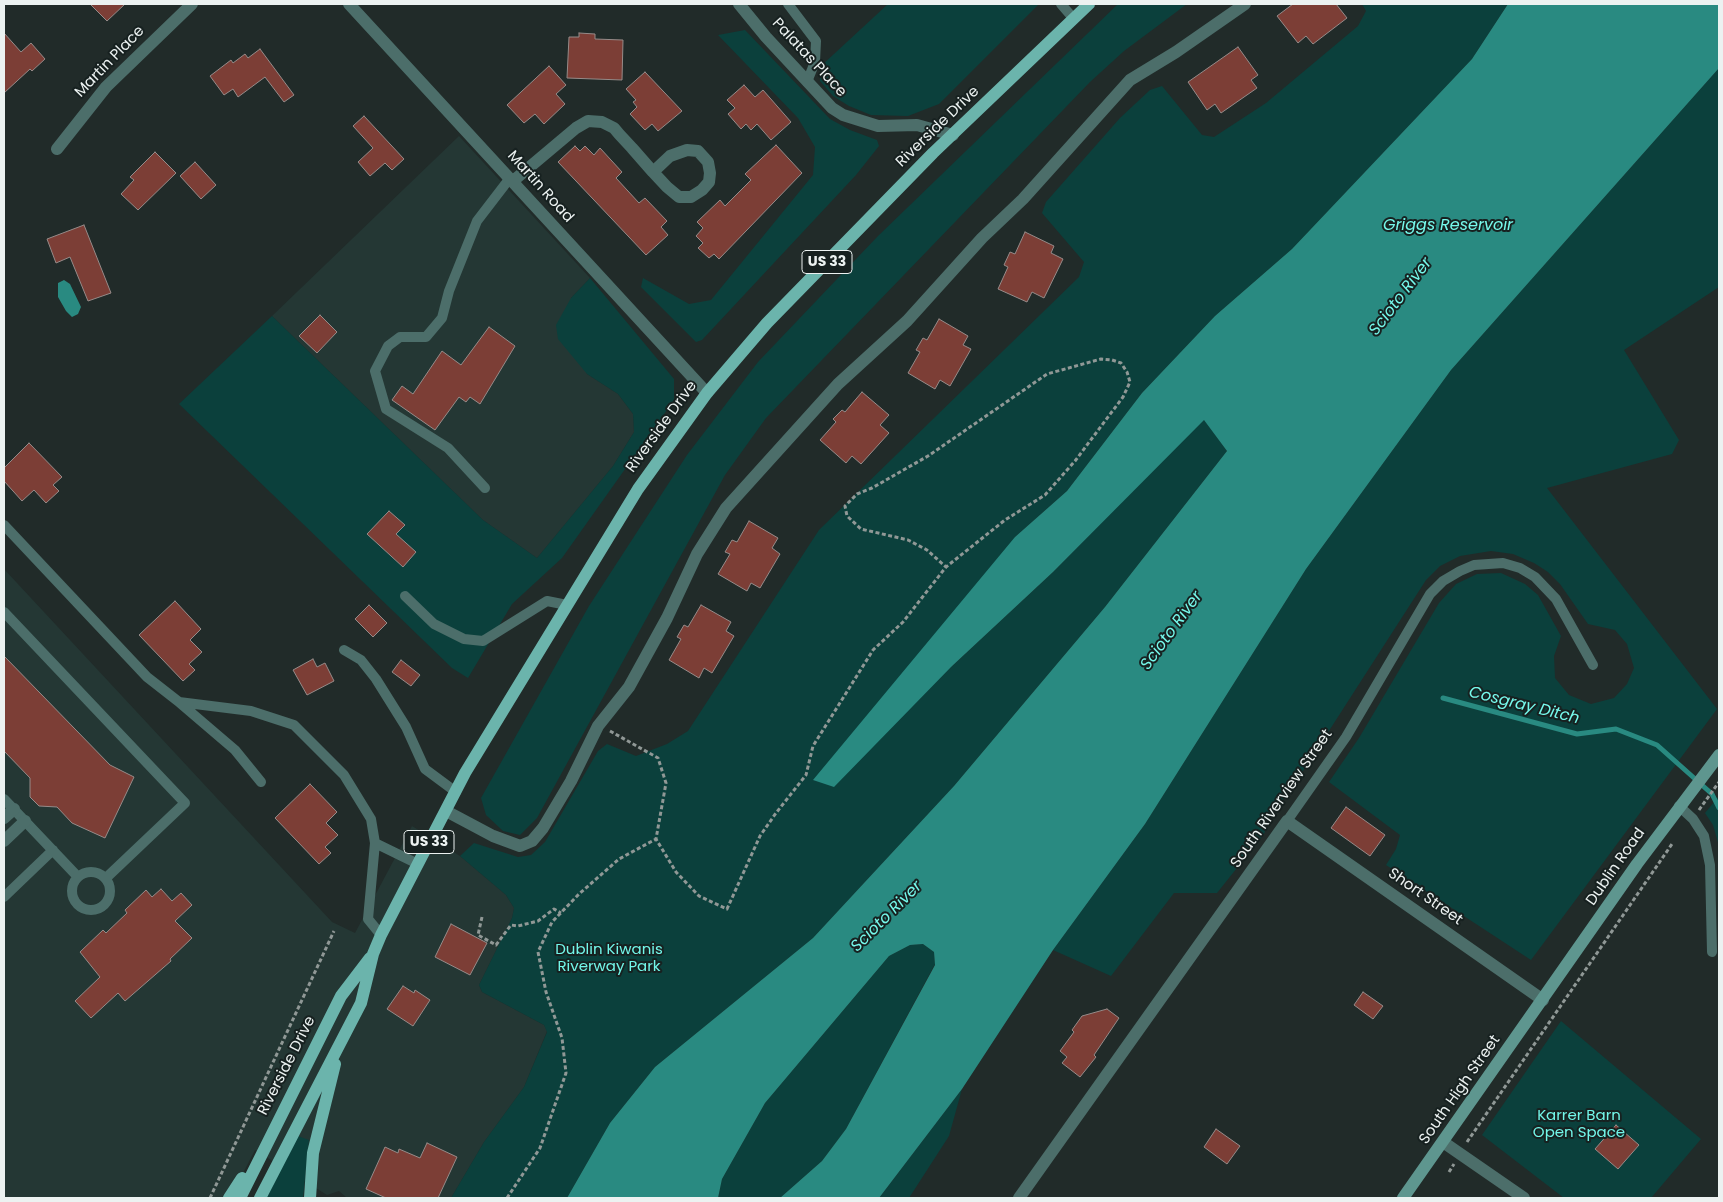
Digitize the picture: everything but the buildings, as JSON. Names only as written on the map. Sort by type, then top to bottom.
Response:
[{"type":"main road","name":"Riverside Drive","points":[[260,1198],[361,1003],[373,954],[381,935],[456,792],[638,489],[707,393],[767,323],[953,135],[1089,4]]},
{"type":"main road","name":"Dublin Road","points":[[1543,1000],[1679,806],[1717,757]]},
{"type":"main road","name":"Riverside Drive","points":[[240,1198],[341,996],[373,954]]},
{"type":"main road","name":"South High Street","points":[[1403,1198],[1543,1000]]},
{"type":"main road","name":"US 33","points":[[310,1198],[313,1153],[328,1096],[337,1051]]},
{"type":"main road","name":"US 33","points":[[229,1198],[268,1139]]},
{"type":"street","name":"Martin Place","points":[[57,149],[106,87],[192,4]]},
{"type":"street","name":"Martin Road","points":[[349,4],[707,393]]},
{"type":"street","name":"Palatas Place","points":[[739,4],[832,108],[858,122],[878,126],[917,125],[953,135]]},
{"type":"street","points":[[446,811],[493,836],[520,846],[532,841],[543,828],[572,781],[598,726],[629,688],[667,618],[696,554],[726,508],[838,384],[907,321],[982,238],[1023,198],[1130,80],[1176,52],[1245,4]]},
{"type":"street","points":[[512,179],[576,128],[588,122],[602,122],[614,128],[653,172],[679,197],[691,197],[702,190],[709,182],[710,173],[708,162],[698,151],[687,150],[670,156],[653,172]]},
{"type":"street","points":[[4,818],[14,809]]},
{"type":"street","points":[[4,841],[25,821]]},
{"type":"street","name":"Short Street","points":[[1287,821],[1543,1000]]},
{"type":"street","name":"South Riverview Street","points":[[1019,1198],[1287,821]]},
{"type":"street","points":[[1443,1142],[1524,1198]]},
{"type":"lane","points":[[788,4],[816,41],[815,62],[807,82]]},
{"type":"lane","points":[[1061,4],[1073,18]]},
{"type":"lane","points":[[485,488],[448,448],[386,409],[375,371],[388,346],[400,337],[426,337],[442,318],[449,291],[476,221],[512,179]]},
{"type":"lane","points":[[4,525],[147,677],[211,728],[235,750],[262,782]]},
{"type":"lane","name":"South Riverview Street","points":[[1287,821],[1346,737],[1430,594],[1443,581],[1460,571],[1474,565],[1503,563],[1520,568],[1535,577],[1556,599],[1593,665]]},
{"type":"lane","points":[[405,596],[434,624],[464,639],[483,641],[502,632],[547,601],[567,605]]},
{"type":"lane","points":[[4,612],[185,803],[106,878]]},
{"type":"lane","points":[[344,650],[361,660],[376,679],[406,727],[425,769],[456,792]]},
{"type":"lane","points":[[180,702],[251,711],[294,725],[344,775],[372,819],[375,843],[368,919],[381,935]]},
{"type":"lane","points":[[4,799],[78,877]]},
{"type":"lane","points":[[1679,806],[1693,819],[1704,836],[1710,865],[1712,952]]},
{"type":"lane","points":[[375,843],[418,864]]},
{"type":"lane","points":[[4,897],[53,850]]},
{"type":"lane","points":[[91,872],[106,878],[110,887],[108,900],[102,907],[90,910],[79,906],[74,899],[72,887],[78,877],[91,872]]},
{"type":"path","points":[[598,726],[628,740],[658,758],[666,783],[656,839],[676,872],[699,896],[727,909],[760,836],[776,812],[806,775],[813,746],[873,650],[903,622],[946,567],[1005,520],[1045,495],[1075,461],[1123,397],[1130,382],[1127,372],[1121,363],[1101,359],[1047,374],[928,456],[872,488],[857,494],[845,506],[847,516],[861,529],[908,540],[927,550],[946,567]]},
{"type":"path","points":[[1693,819],[1719,782]]},
{"type":"path","points":[[507,1198],[540,1148],[566,1073],[562,1038],[546,992],[538,952],[552,922],[561,913],[619,859],[656,839]]},
{"type":"path","points":[[1472,1134],[1675,840]]},
{"type":"path","points":[[482,917],[478,935],[496,944],[511,925],[518,926],[538,921],[554,909],[561,913]]},
{"type":"path","points":[[210,1198],[334,931]]},
{"type":"shaded area","points":[[459,136],[590,278],[571,298],[587,374],[618,394],[633,414],[634,432],[613,466],[537,558],[483,520],[272,316]]},
{"type":"shaded area","points":[[4,569],[332,922],[355,933],[412,826],[460,856],[506,895],[514,908],[512,918],[479,985],[482,992],[544,1025],[547,1031],[524,1087],[484,1142],[451,1198],[347,1198],[339,1191],[327,1195],[255,1150],[230,1198],[4,1198]]},
{"type":"green space","points":[[888,4],[1039,4],[939,104],[908,116],[871,115],[849,106],[833,96],[820,81],[821,66]]},
{"type":"green space","points":[[1118,4],[1187,4],[1124,51],[1090,82],[766,418],[725,475],[537,818],[520,835],[503,831],[486,815],[481,798],[589,606],[687,455],[758,362],[878,236]]},
{"type":"green space","name":"Dublin Kiwanis Riverway Park","points":[[1362,4],[1508,4],[1472,59],[1292,249],[1215,316],[1142,393],[1067,491],[1015,537],[951,667],[1053,572],[1204,419],[1227,451],[1105,607],[954,786],[813,938],[655,1067],[610,1123],[567,1198],[451,1198],[484,1142],[524,1087],[547,1032],[544,1025],[482,992],[479,985],[512,918],[514,908],[506,895],[460,856],[474,843],[518,857],[531,855],[545,842],[598,751],[607,744],[636,756],[667,744],[688,731],[819,530],[1079,277],[1084,262],[1042,213],[1046,202],[1120,118],[1150,90],[1162,86],[1202,135],[1214,137],[1266,103],[1358,26],[1366,11]]},
{"type":"green space","points":[[745,30],[830,119],[850,130],[877,140],[879,146],[856,175],[702,340],[696,342],[641,287],[643,278],[689,304],[711,300],[813,175],[815,147],[798,118],[718,35]]},
{"type":"green space","points":[[1719,68],[1719,287],[1624,350],[1679,440],[1672,454],[1547,488],[1717,709],[1531,960],[1386,865],[1396,849],[1400,835],[1329,782],[1359,738],[1439,603],[1456,584],[1477,574],[1501,573],[1525,584],[1538,595],[1561,636],[1554,656],[1555,678],[1569,695],[1591,704],[1614,698],[1627,684],[1634,668],[1627,644],[1615,630],[1588,624],[1560,584],[1548,572],[1534,563],[1513,554],[1491,551],[1460,556],[1440,566],[1426,580],[1307,765],[1270,818],[1264,834],[1217,893],[1174,893],[1111,976],[1053,950],[1145,824],[1306,569],[1451,370]]},
{"type":"green space","points":[[590,278],[674,379],[674,400],[562,558],[512,604],[468,678],[452,668],[179,404],[272,316],[483,520],[537,558],[613,466],[634,432],[633,414],[618,394],[587,374],[558,339],[556,325],[571,298]]},
{"type":"green space","points":[[1719,796],[1719,846],[1713,825],[1705,813]]},
{"type":"green space","points":[[923,944],[934,952],[935,964],[846,1129],[822,1161],[780,1198],[718,1198],[722,1179],[765,1103],[889,956],[910,945]]},
{"type":"green space","name":"Karrer Barn Open Space","points":[[1561,1021],[1701,1139],[1651,1198],[1564,1198],[1482,1135]]},
{"type":"green space","points":[[962,1089],[949,1136],[909,1198],[879,1198]]},
{"type":"green space","points":[[295,1135],[309,1140],[303,1198],[264,1198]]},
{"type":"water","points":[[1508,4],[1719,4],[1719,68],[1451,370],[1306,569],[1145,824],[1053,950],[962,1089],[879,1198],[780,1198],[822,1161],[846,1129],[935,965],[934,952],[923,944],[910,945],[889,956],[765,1103],[722,1179],[718,1198],[567,1198],[610,1123],[655,1067],[813,938],[954,786],[1105,607],[1227,451],[1204,420],[1053,572],[951,667],[834,787],[813,780],[1015,537],[1067,491],[1142,393],[1215,316],[1292,249],[1472,59]]},
{"type":"water","points":[[64,280],[70,284],[81,307],[78,314],[72,317],[58,297],[58,283]]},
{"type":"waterway","name":"Cosgray Ditch","points":[[1443,698],[1577,734],[1616,729],[1657,745],[1712,794],[1719,808]]},
{"type":"water label","name":"Griggs Reservoir","points":[[1448,226]]},
{"type":"water label","name":"Scioto River","points":[[1401,297]]},
{"type":"water label","name":"Scioto River","points":[[1172,631]]},
{"type":"water label","name":"Scioto River","points":[[887,917]]}]
